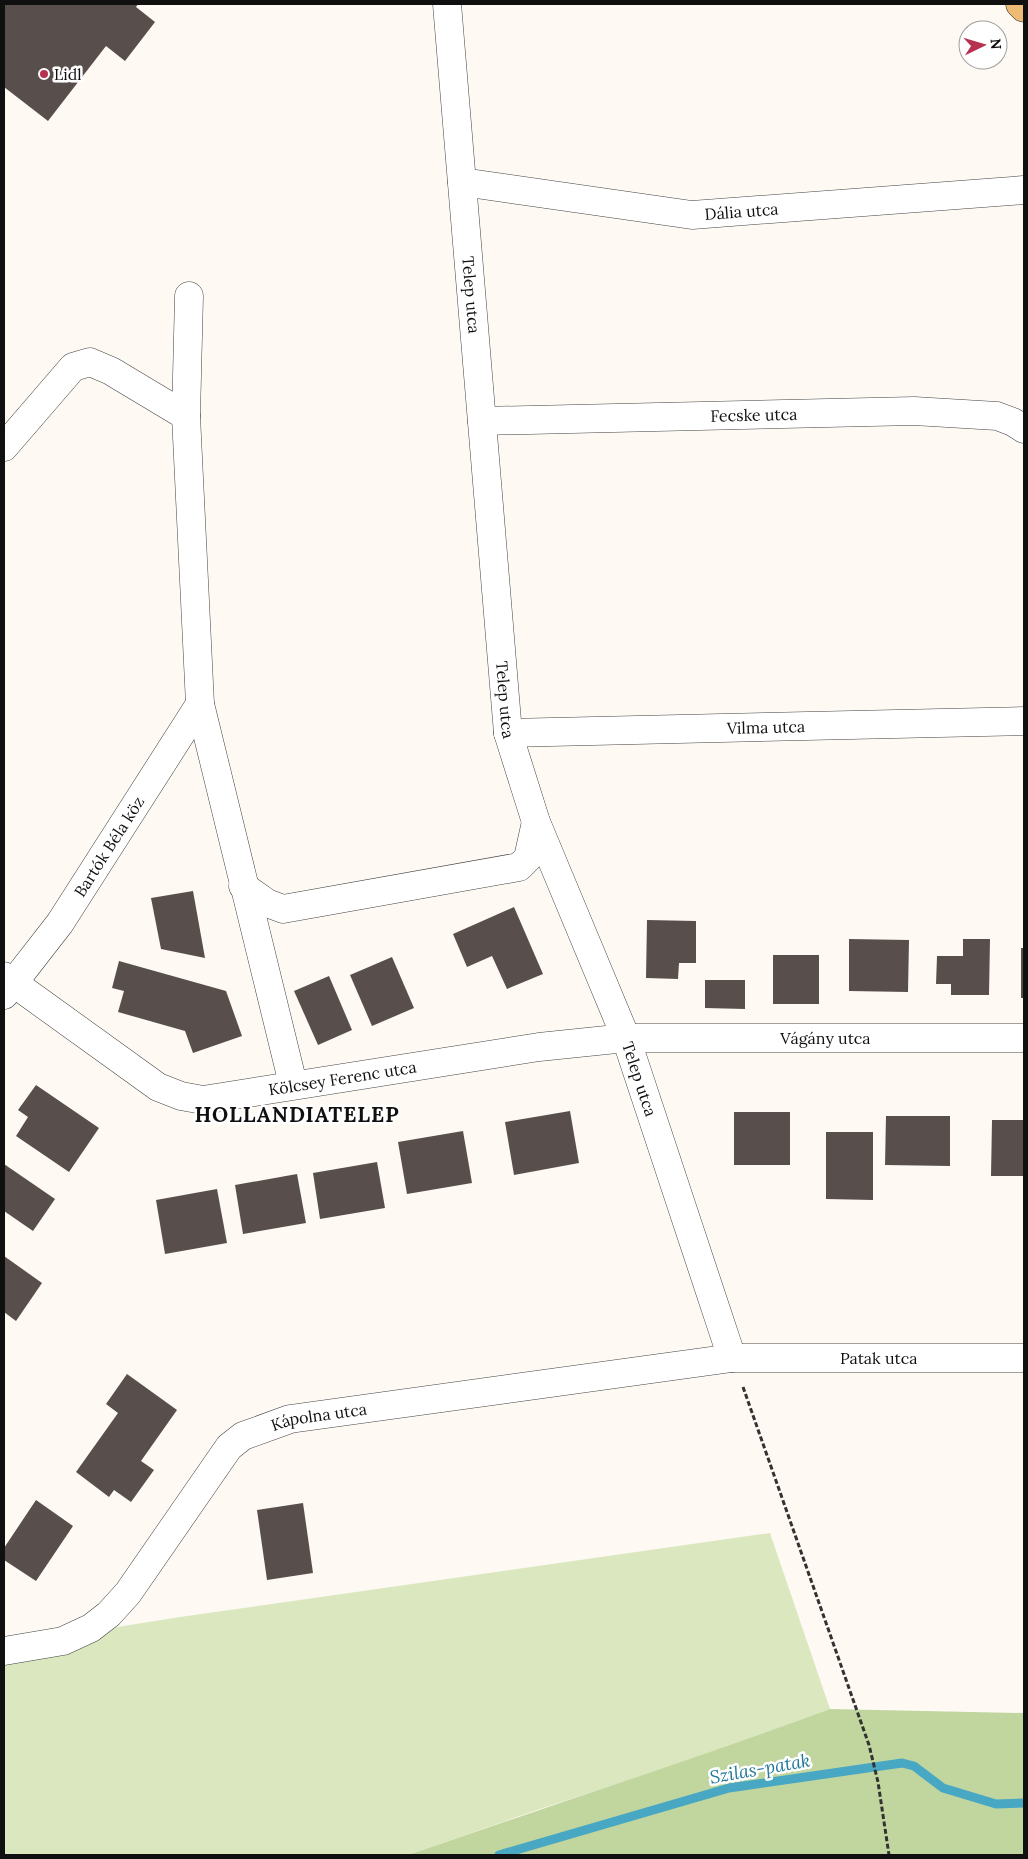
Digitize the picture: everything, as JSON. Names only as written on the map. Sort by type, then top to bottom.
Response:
[{"type":"main road","points":[[1020,4],[1024,8]]},
{"type":"street","name":"Telep utca","points":[[447,4],[508,733],[536,822],[626,1038],[732,1358]]},
{"type":"street","name":"Dália utca","points":[[462,182],[692,215],[1024,190]]},
{"type":"street","points":[[189,296],[186,416],[200,704],[293,1084]]},
{"type":"street","points":[[4,447],[72,367],[90,362],[111,372],[186,416]]},
{"type":"street","name":"Fecske utca","points":[[482,420],[914,411],[997,416],[1013,422],[1024,429]]},
{"type":"street","name":"Bartók Béla köz","points":[[7,985],[60,923],[200,704]]},
{"type":"street","name":"Vilma utca","points":[[508,733],[1024,721]]},
{"type":"street","points":[[243,886],[267,903],[283,910],[519,867],[528,858],[536,822]]},
{"type":"street","name":"Kölcsey Ferenc utca","points":[[7,985],[158,1087],[181,1096],[203,1100],[293,1084],[539,1046],[626,1038]]},
{"type":"street","name":"Vágány utca","points":[[626,1038],[1024,1038]]},
{"type":"street","name":"Patak utca","points":[[732,1358],[1024,1358]]},
{"type":"street","name":"Kápolna utca","points":[[4,1651],[63,1641],[91,1628],[109,1614],[128,1593],[229,1447],[243,1436],[264,1427],[290,1420],[732,1358]]},
{"type":"path","points":[[732,1358],[869,1745],[878,1782],[889,1855]]},
{"type":"green space","points":[[770,1533],[830,1709],[715,1752],[537,1810],[408,1855],[4,1855],[4,1645],[180,1617]]},
{"type":"green space","points":[[830,1709],[1024,1713],[1024,1855],[408,1855],[725,1747]]},
{"type":"building","name":"Lidl","points":[[4,4],[138,4],[136,7],[155,22],[125,61],[106,46],[48,121],[4,87]]},
{"type":"building","points":[[193,891],[205,958],[161,949],[151,898]]},
{"type":"building","points":[[514,907],[543,974],[507,989],[492,956],[467,967],[453,934]]},
{"type":"building","points":[[647,920],[696,921],[696,963],[679,963],[678,979],[646,978]]},
{"type":"building","points":[[849,939],[909,940],[908,992],[849,991]]},
{"type":"building","points":[[963,939],[990,939],[989,995],[951,995],[951,984],[936,984],[937,956],[963,956]]},
{"type":"building","points":[[1021,948],[1024,948],[1024,998],[1021,998]]},
{"type":"building","points":[[773,955],[819,955],[819,1004],[773,1004]]},
{"type":"building","points":[[392,957],[414,1008],[372,1026],[350,975]]},
{"type":"building","points":[[119,961],[226,991],[242,1036],[193,1053],[185,1031],[118,1012],[124,991],[112,988]]},
{"type":"building","points":[[329,976],[352,1030],[318,1045],[294,991]]},
{"type":"building","points":[[705,980],[745,980],[745,1009],[705,1008]]},
{"type":"building","points":[[36,1085],[99,1128],[69,1172],[16,1136],[28,1117],[18,1110]]},
{"type":"building","points":[[570,1111],[579,1163],[514,1175],[505,1122]]},
{"type":"building","points":[[734,1112],[790,1112],[790,1165],[734,1165]]},
{"type":"building","points":[[886,1116],[950,1116],[950,1166],[885,1165]]},
{"type":"building","points":[[992,1120],[1024,1120],[1024,1176],[991,1176]]},
{"type":"building","points":[[463,1131],[472,1183],[407,1194],[398,1142]]},
{"type":"building","points":[[826,1132],[873,1132],[873,1200],[826,1199]]},
{"type":"building","points":[[377,1162],[385,1208],[320,1219],[313,1173]]},
{"type":"building","points":[[4,1164],[55,1199],[33,1231],[4,1211]]},
{"type":"building","points":[[297,1174],[306,1223],[243,1234],[235,1185]]},
{"type":"building","points":[[217,1189],[227,1243],[165,1254],[156,1200]]},
{"type":"building","points":[[4,1256],[42,1283],[16,1321],[4,1312]]},
{"type":"building","points":[[127,1374],[177,1410],[141,1461],[154,1470],[131,1502],[114,1490],[109,1497],[76,1472],[118,1413],[106,1404]]},
{"type":"building","points":[[36,1500],[73,1526],[36,1581],[4,1560],[4,1548]]},
{"type":"building","points":[[303,1503],[313,1573],[267,1580],[257,1510]]},
{"type":"waterway","name":"Szilas-patak","points":[[499,1855],[729,1788],[902,1763],[914,1766],[943,1788],[996,1804],[1024,1803]]},
{"type":"place","name":"Lidl","points":[[44,74]]},
{"type":"district","name":"HOLLANDIATELEP","points":[[297,1115]]}]
